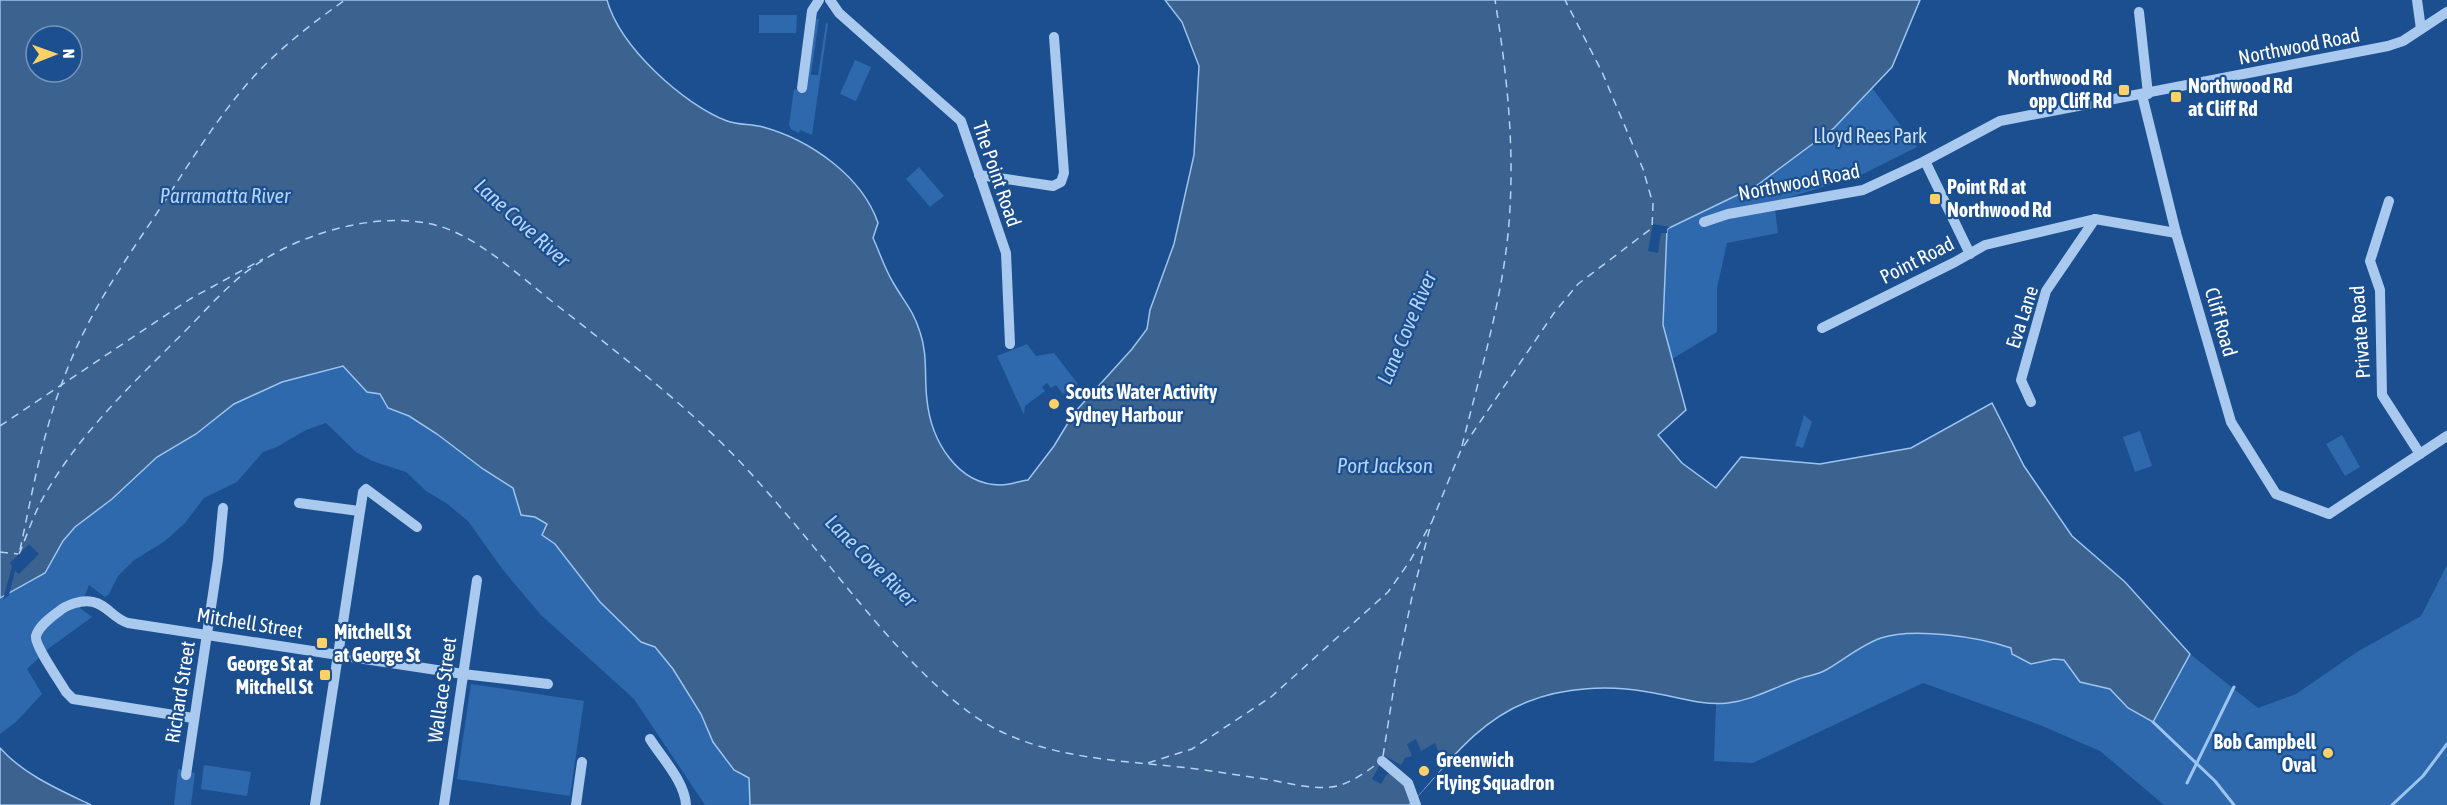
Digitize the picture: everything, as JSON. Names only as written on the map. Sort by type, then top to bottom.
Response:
[{"type":"street","points":[[802,88],[812,11],[819,0]]},
{"type":"street","name":"The Point Road","points":[[830,0],[839,13],[961,121],[1006,253],[1010,344]]},
{"type":"street","points":[[2417,0],[2421,29]]},
{"type":"street","name":"Cliff Road","points":[[2139,12],[2145,94],[2176,233],[2231,422],[2276,494],[2330,514],[2420,454]]},
{"type":"street","name":"Northwood Road","points":[[1704,222],[1728,214],[1863,190],[1925,161],[2000,121],[2388,46],[2447,12]]},
{"type":"street","points":[[979,175],[1053,186],[1061,182],[1064,173],[1054,37]]},
{"type":"street","name":"Point Road","points":[[1822,328],[1970,254],[1925,161]]},
{"type":"street","name":"Private Road","points":[[2389,201],[2370,261],[2380,290],[2382,395],[2420,454]]},
{"type":"street","points":[[1970,254],[1985,245],[2095,219],[2176,233]]},
{"type":"street","name":"Eva Lane","points":[[2031,402],[2021,380],[2046,291],[2095,219]]},
{"type":"street","points":[[2420,454],[2447,436]]},
{"type":"street","points":[[315,805],[363,492],[366,489],[417,527]]},
{"type":"street","points":[[299,503],[359,511]]},
{"type":"street","name":"Richard Street","points":[[186,775],[223,508]]},
{"type":"street","name":"Wallace Street","points":[[444,805],[477,580]]},
{"type":"street","name":"Mitchell Street","points":[[193,718],[82,702],[69,696],[37,642],[36,635],[45,623],[64,608],[94,602],[124,622],[463,674],[548,684]]},
{"type":"street","points":[[650,739],[686,796],[686,805]]},
{"type":"street","points":[[1382,761],[1408,783],[1415,802]]},
{"type":"street","points":[[576,805],[582,762]]},
{"type":"green space","points":[[759,15],[797,15],[796,33],[759,33]]},
{"type":"green space","points":[[814,19],[819,19],[811,75],[818,75],[826,23],[828,24],[812,135],[800,130],[799,133],[791,129],[789,125],[794,89],[798,90]]},
{"type":"green space","points":[[855,60],[871,67],[856,101],[840,94]]},
{"type":"green space","name":"Lloyd Rees Park","points":[[1872,88],[1917,147],[1859,176],[1774,202],[1778,233],[1727,243],[1717,288],[1717,332],[1672,359],[1663,325],[1667,229],[1756,186],[1834,128]]},
{"type":"green space","points":[[919,167],[944,196],[930,207],[906,179]]},
{"type":"green space","points":[[1027,344],[1036,356],[1054,353],[1078,384],[1063,394],[1056,385],[1051,388],[1047,383],[1042,387],[1045,391],[1025,406],[1024,415],[997,356]]},
{"type":"green space","points":[[343,365],[367,392],[380,394],[388,408],[409,416],[513,488],[521,515],[535,517],[547,524],[542,535],[555,544],[600,602],[641,642],[655,647],[673,669],[701,714],[713,742],[734,770],[749,777],[750,805],[705,805],[634,699],[541,615],[503,570],[468,521],[446,503],[426,491],[406,472],[372,461],[356,452],[326,423],[306,430],[277,447],[263,452],[237,482],[204,498],[185,523],[165,541],[133,561],[118,576],[109,594],[105,597],[89,585],[80,608],[92,617],[48,649],[27,669],[42,694],[16,722],[0,734],[0,598],[45,573],[63,541],[75,527],[112,499],[157,457],[196,434],[234,404],[282,382]]},
{"type":"green space","points":[[1804,415],[1812,422],[1803,448],[1795,446]]},
{"type":"green space","points":[[2140,431],[2152,466],[2135,472],[2123,437]]},
{"type":"green space","points":[[2342,435],[2360,467],[2345,476],[2326,444]]},
{"type":"green space","points":[[2447,565],[2447,805],[2164,805],[2100,751],[2040,725],[1923,683],[1753,763],[1714,761],[1716,704],[1747,698],[1813,674],[1880,638],[1910,633],[1964,637],[1998,644],[2011,648],[2012,654],[2031,664],[2055,659],[2064,660],[2073,674],[2110,689],[2127,708],[2153,722],[2190,654],[2258,708],[2296,694],[2357,652],[2421,616]]},
{"type":"green space","points":[[471,684],[584,701],[570,796],[457,779]]},
{"type":"green space","points":[[204,765],[251,772],[247,796],[201,789]]},
{"type":"green space","points":[[178,769],[195,773],[191,805],[174,805]]},
{"type":"water","name":"Port Jackson","points":[[0,0],[607,0],[625,36],[655,72],[673,88],[710,113],[727,121],[763,127],[799,141],[832,162],[860,190],[878,223],[873,238],[891,279],[912,312],[920,332],[924,349],[926,391],[934,430],[949,458],[959,469],[985,483],[1001,485],[1028,480],[1054,446],[1074,413],[1147,329],[1150,310],[1174,244],[1194,155],[1199,66],[1182,22],[1165,0],[1920,0],[1892,67],[1834,128],[1756,186],[1667,229],[1663,325],[1686,410],[1658,435],[1682,463],[1716,488],[1741,457],[1820,464],[1911,448],[1992,403],[2024,466],[2072,536],[2125,582],[2190,654],[2153,722],[2128,708],[2110,689],[2080,682],[2064,660],[2054,659],[2031,664],[2012,654],[2011,648],[1998,644],[1928,633],[1910,633],[1881,638],[1860,648],[1823,672],[1754,697],[1728,703],[1698,702],[1618,688],[1571,690],[1527,702],[1492,721],[1462,747],[1409,805],[750,805],[749,778],[734,770],[713,742],[701,714],[673,669],[655,647],[641,642],[600,602],[555,544],[542,535],[547,524],[535,517],[521,515],[513,488],[409,416],[388,408],[380,394],[367,392],[343,366],[282,382],[234,404],[196,434],[157,457],[112,499],[75,527],[63,541],[45,573],[0,598]]},
{"type":"water","points":[[0,748],[31,774],[91,805],[0,805]]},
{"type":"pier","points":[[1653,224],[1670,227],[1667,233],[1661,233],[1658,253],[1648,251]]},
{"type":"pier","points":[[29,544],[39,554],[19,574],[15,571],[9,595],[3,600],[12,566],[10,563]]},
{"type":"pier","points":[[1416,739],[1421,751],[1435,743],[1444,766],[1418,796],[1392,773],[1387,774],[1381,784],[1372,779],[1385,756],[1401,765],[1405,758],[1412,756],[1407,744]]},
{"type":"waterway","points":[[2187,783],[2234,687]]},
{"type":"waterway","points":[[2153,722],[2215,781],[2234,805]]},
{"type":"waterway","points":[[2392,805],[2423,776],[2447,744]]},
{"type":"ferry route","points":[[20,550],[38,465],[55,403],[81,337],[104,295],[201,146],[236,98],[282,49],[345,0]]},
{"type":"ferry route","points":[[1462,446],[1502,279],[1509,223],[1511,195],[1509,111],[1495,0]]},
{"type":"ferry route","points":[[1383,756],[1396,674],[1413,592],[1431,524],[1461,450],[1554,313],[1578,284],[1652,228],[1653,204],[1643,169],[1602,72],[1565,0]]},
{"type":"ferry route","points":[[19,554],[43,498],[79,445],[135,382],[219,296],[246,272],[285,248],[332,230],[383,221],[433,224],[470,240],[498,259],[641,371],[688,412],[755,478],[903,653],[952,699],[997,730],[1026,742],[1087,757],[1211,771],[1308,787],[1331,787],[1343,784],[1377,764]]},
{"type":"ferry route","points":[[0,426],[190,299],[263,259]]},
{"type":"ferry route","points":[[1148,763],[1192,749],[1271,697],[1388,592],[1410,561],[1431,523]]},
{"type":"ferry route","points":[[0,552],[18,554]]},
{"type":"place","name":"Northwood Rd opp Cliff Rd","points":[[2124,90]]},
{"type":"place","name":"Northwood Rd at Cliff Rd","points":[[2176,97]]},
{"type":"place","name":"Point Rd at Northwood Rd","points":[[1935,199]]},
{"type":"place","name":"Scouts Water Activity Sydney Harbour","points":[[1054,404]]},
{"type":"place","name":"Mitchell St at George St","points":[[322,643]]},
{"type":"place","name":"George St at Mitchell St","points":[[325,675]]},
{"type":"place","name":"Bob Campbell Oval","points":[[2328,753]]},
{"type":"place","name":"Greenwich Flying Squadron","points":[[1424,771]]},
{"type":"water label","name":"Parramatta River","points":[[225,196]]},
{"type":"water label","name":"Lane Cove River","points":[[522,223]]},
{"type":"water label","name":"Lane Cove River","points":[[1407,328]]},
{"type":"water label","name":"Lane Cove River","points":[[871,561]]}]
